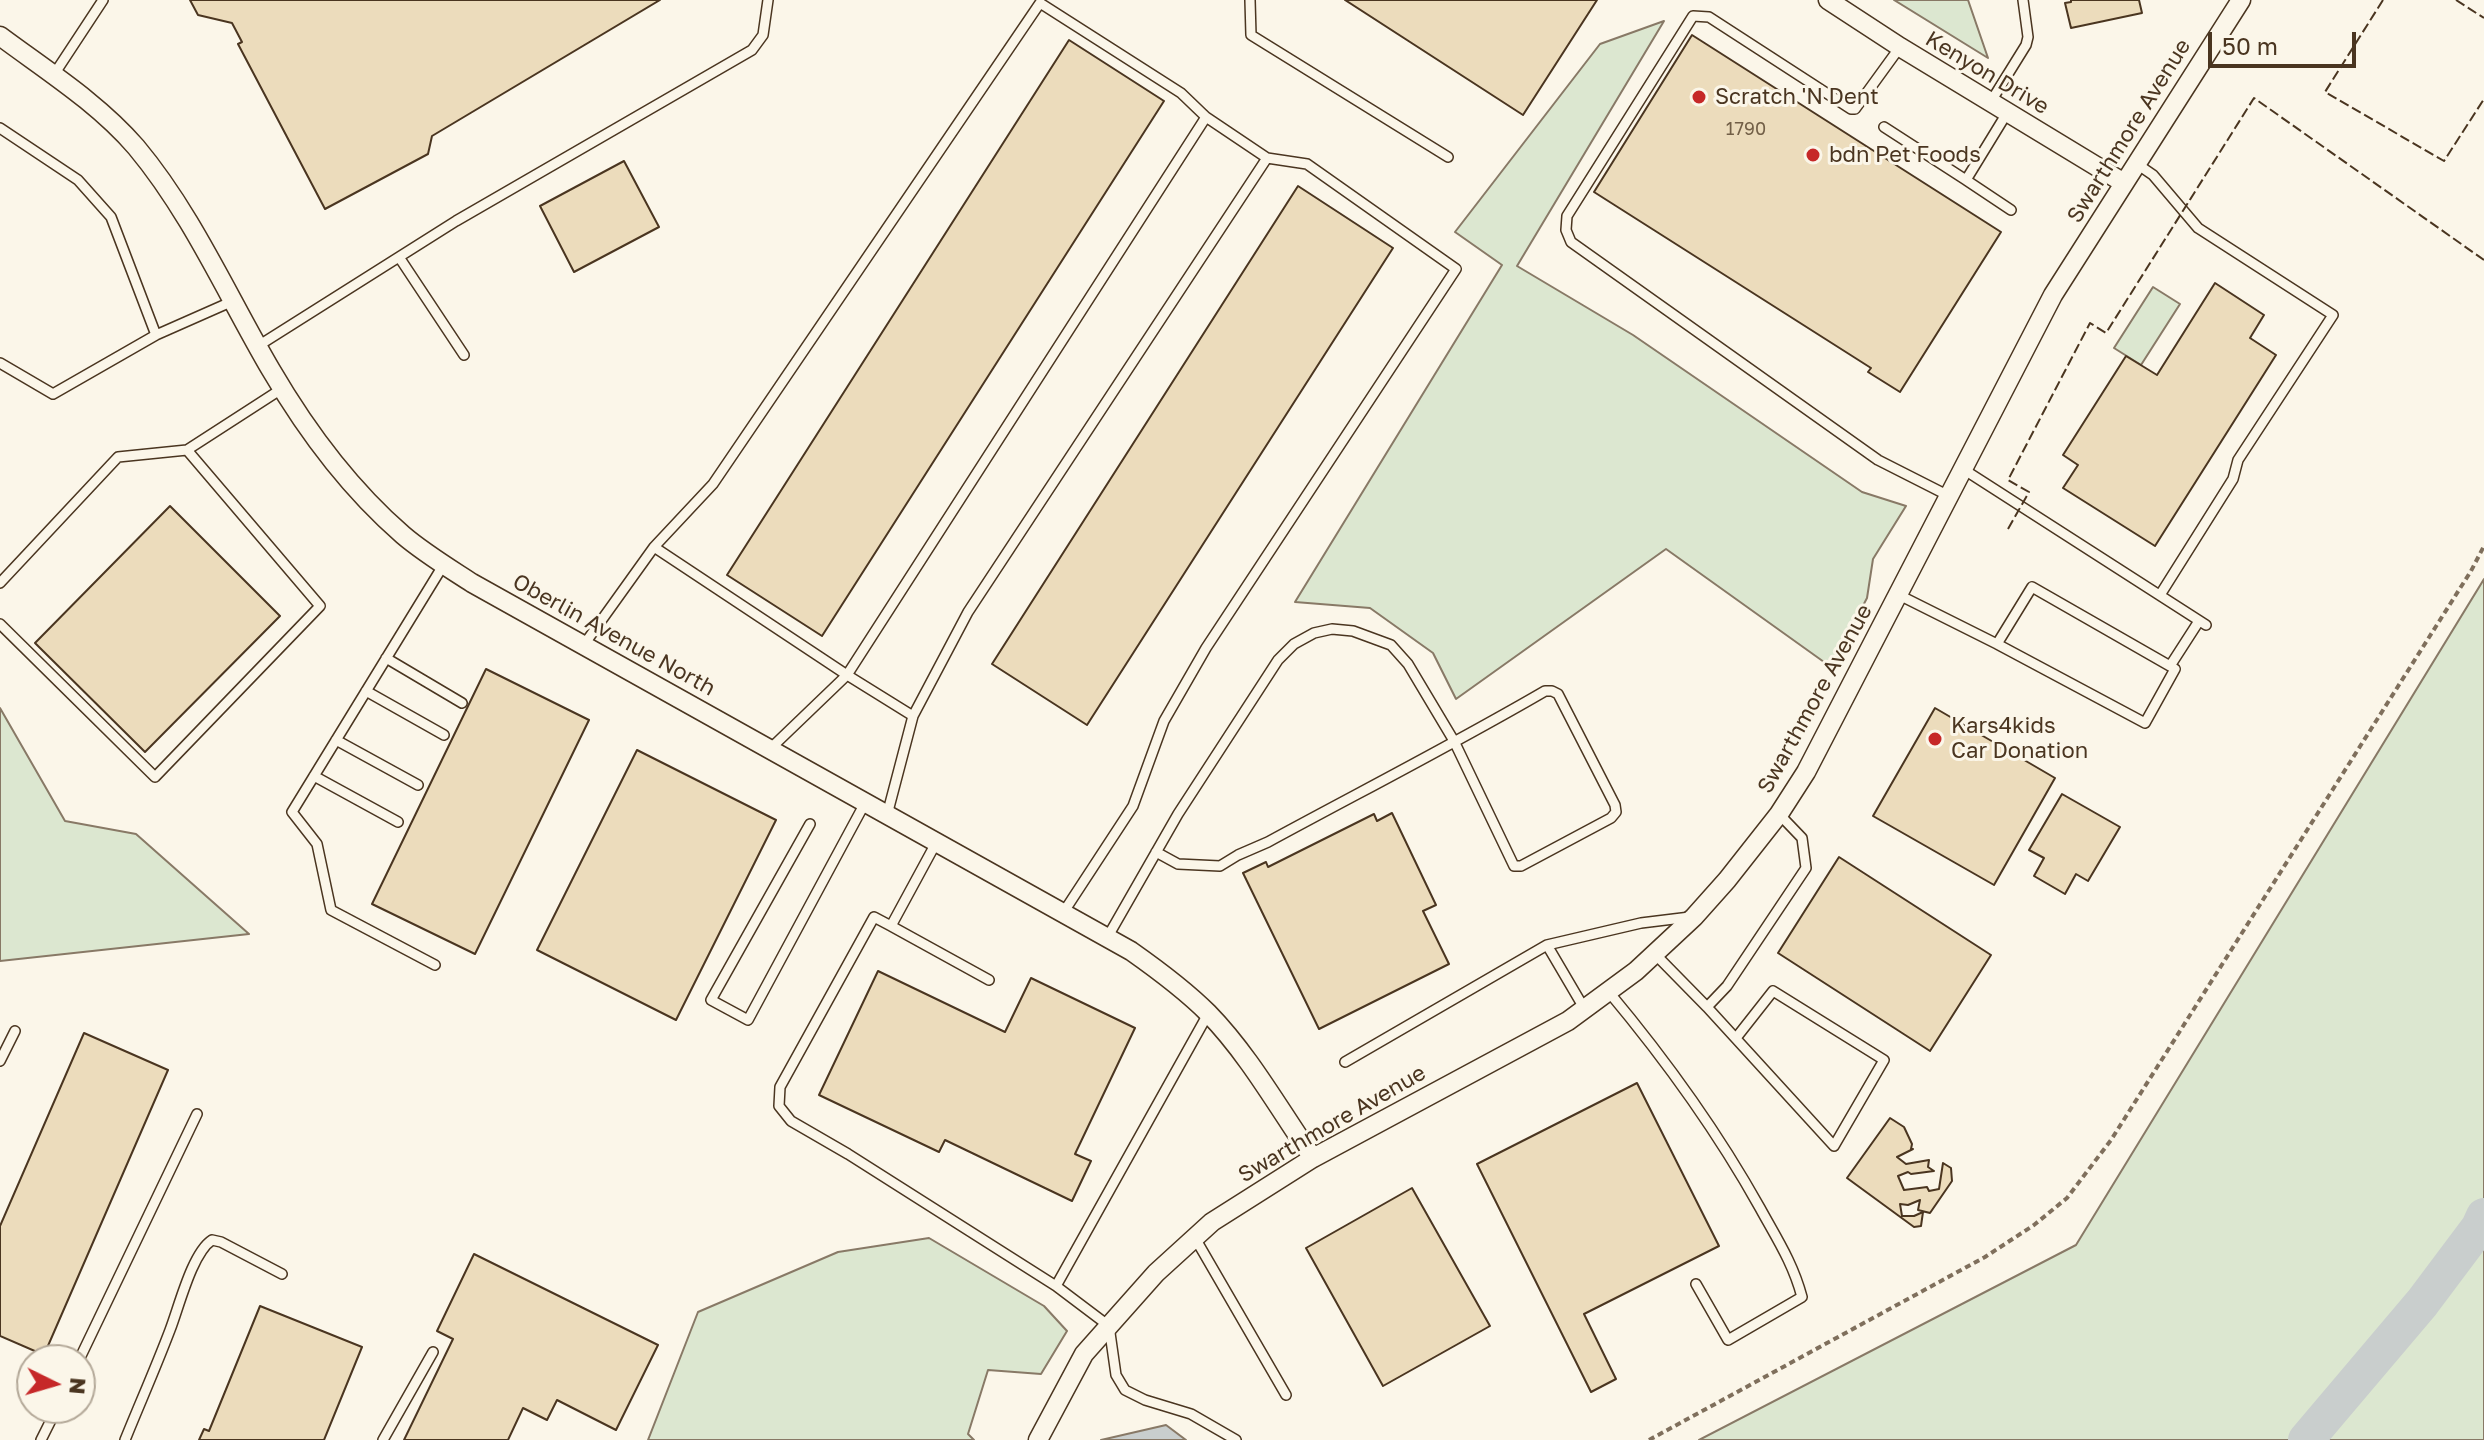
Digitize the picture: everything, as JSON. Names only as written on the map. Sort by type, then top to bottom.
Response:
[{"type":"street","name":"Kenyon Drive","points":[[1828,0],[2124,183]]},
{"type":"street","name":"Swarthmore Avenue","points":[[1038,1440],[1084,1354],[1156,1273],[1212,1222],[1313,1158],[1568,1021],[1636,971],[1694,917],[1727,880],[1779,814],[1806,772],[2053,295],[2137,164],[2233,3]]},
{"type":"street","name":"Oberlin Avenue North","points":[[0,36],[106,115],[136,148],[168,190],[315,438],[361,495],[404,536],[472,583],[1131,951],[1177,984],[1208,1013],[1237,1047],[1313,1158]]},
{"type":"lane","points":[[53,76],[103,0]]},
{"type":"lane","points":[[258,346],[456,221],[752,50],[763,35],[768,0]]},
{"type":"lane","points":[[1250,0],[1251,35],[1448,157]]},
{"type":"lane","points":[[1966,180],[2026,45],[2028,37],[2023,0]]},
{"type":"lane","points":[[583,646],[654,547],[713,484],[1040,3],[1181,93],[1206,117],[1267,158],[1307,164],[1456,269],[1206,648],[1164,721],[1133,806],[1063,913]]},
{"type":"lane","points":[[1900,47],[1855,109],[1851,109],[1709,17],[1693,16],[1567,216],[1566,230],[1571,242],[1878,460],[1950,496]]},
{"type":"lane","points":[[771,748],[847,675],[1206,117]]},
{"type":"lane","points":[[1884,127],[2011,210]]},
{"type":"lane","points":[[0,128],[78,180],[111,217],[156,335]]},
{"type":"lane","points":[[887,815],[913,716],[968,612],[1267,158]]},
{"type":"lane","points":[[2137,164],[2153,175],[2198,228],[2333,315],[2238,460],[2233,479],[2160,595]]},
{"type":"lane","points":[[399,257],[464,355]]},
{"type":"lane","points":[[0,363],[53,394],[156,335],[233,301]]},
{"type":"lane","points":[[0,583],[118,457],[187,450],[283,388]]},
{"type":"lane","points":[[0,624],[155,777],[320,606],[187,450]]},
{"type":"lane","points":[[1963,469],[2202,623],[2170,666]]},
{"type":"lane","points":[[654,547],[913,716]]},
{"type":"lane","points":[[435,965],[331,910],[317,844],[292,812],[444,564]]},
{"type":"lane","points":[[1899,595],[2145,723],[2175,669],[2032,587],[1997,644]]},
{"type":"lane","points":[[1107,938],[1156,852],[1178,814],[1278,660],[1294,644],[1314,633],[1332,629],[1353,631],[1391,645],[1408,664],[1454,741],[1514,866],[1521,866],[1589,830],[1616,812],[1558,694],[1545,691],[1454,741],[1220,866],[1178,864],[1156,852]]},
{"type":"lane","points":[[386,658],[462,703]]},
{"type":"lane","points":[[366,691],[444,735]]},
{"type":"lane","points":[[336,740],[418,785]]},
{"type":"lane","points":[[314,776],[398,822]]},
{"type":"lane","points":[[810,824],[711,1000],[748,1020],[865,803]]},
{"type":"lane","points":[[1707,1007],[1727,986],[1806,868],[1802,838],[1779,814]]},
{"type":"lane","points":[[891,926],[936,843]]},
{"type":"lane","points":[[989,980],[874,917],[780,1087],[779,1106],[791,1121],[1056,1286],[1109,1326],[1116,1375],[1125,1390],[1145,1400],[1191,1414],[1236,1440]]},
{"type":"lane","points":[[1345,1062],[1547,945],[1641,923],[1694,917]]},
{"type":"lane","points":[[1547,945],[1584,1008]]},
{"type":"lane","points":[[1654,953],[1834,1146],[1884,1060],[1773,991],[1736,1038]]},
{"type":"lane","points":[[1608,991],[1644,1034],[1733,1162],[1794,1269],[1802,1297],[1728,1340],[1696,1284]]},
{"type":"lane","points":[[1056,1286],[1208,1013]]},
{"type":"lane","points":[[0,1061],[15,1031]]},
{"type":"lane","points":[[87,1344],[197,1114]]},
{"type":"lane","points":[[1195,1238],[1286,1395]]},
{"type":"lane","points":[[125,1440],[185,1286],[205,1245],[212,1240],[221,1242],[282,1274]]},
{"type":"lane","points":[[383,1440],[433,1352]]},
{"type":"path","points":[[1649,1440],[1985,1257],[2034,1225],[2067,1198],[2111,1140],[2484,546]]},
{"type":"green space","points":[[1894,0],[1968,0],[1988,58]]},
{"type":"green space","points":[[1664,21],[1517,266],[1633,335],[1862,492],[1906,506],[1873,559],[1867,598],[1831,667],[1666,549],[1456,699],[1433,653],[1370,608],[1295,602],[1502,265],[1455,232],[1600,44]]},
{"type":"green space","points":[[2153,287],[2180,304],[2141,365],[2114,348]]},
{"type":"green space","points":[[2484,579],[2484,1440],[1699,1440],[2076,1245]]},
{"type":"green space","points":[[0,708],[65,821],[136,834],[249,934],[0,961]]},
{"type":"green space","points":[[929,1238],[1044,1306],[1067,1331],[1041,1374],[988,1370],[968,1434],[974,1440],[648,1440],[698,1312],[838,1252]]},
{"type":"shaded area","points":[[1166,1425],[1186,1440],[1101,1440]]},
{"type":"building","points":[[190,0],[660,0],[432,136],[428,154],[325,209],[238,44],[242,42],[232,23],[198,15]]},
{"type":"building","points":[[1345,0],[1597,0],[1523,115]]},
{"type":"building","points":[[2071,0],[2139,0],[2142,13],[2071,28],[2065,3]]},
{"type":"building","points":[[1692,35],[2001,232],[1900,392],[1868,372],[1871,368],[1594,192]]},
{"type":"building","points":[[1069,40],[1164,101],[822,636],[727,575]]},
{"type":"building","points":[[624,161],[659,227],[574,272],[540,206]]},
{"type":"building","points":[[1298,186],[1393,248],[1087,725],[992,664]]},
{"type":"building","points":[[2215,283],[2264,315],[2250,338],[2276,355],[2155,546],[2063,488],[2078,465],[2063,455],[2126,356],[2157,375]]},
{"type":"building","points":[[170,506],[280,616],[145,752],[35,643]]},
{"type":"building","points":[[486,669],[589,720],[475,954],[372,904]]},
{"type":"building","points":[[1935,708],[2055,778],[1994,885],[1873,816]]},
{"type":"building","points":[[637,750],[776,820],[676,1020],[537,950]]},
{"type":"building","points":[[2062,794],[2120,827],[2088,881],[2076,874],[2065,894],[2034,876],[2044,858],[2029,850]]},
{"type":"building","points":[[1392,813],[1436,905],[1423,911],[1449,964],[1319,1029],[1243,873],[1266,862],[1268,867],[1374,814],[1377,821]]},
{"type":"building","points":[[1839,857],[1991,955],[1930,1051],[1778,953]]},
{"type":"building","points":[[878,971],[1005,1032],[1031,978],[1135,1028],[1075,1154],[1091,1161],[1072,1201],[945,1140],[939,1152],[819,1095]]},
{"type":"building","points":[[84,1033],[168,1070],[49,1344],[19,1344],[0,1336],[0,1226]]},
{"type":"building","points":[[1637,1083],[1719,1246],[1584,1314],[1616,1379],[1591,1392],[1477,1164]]},
{"type":"building","points":[[1890,1118],[1904,1127],[1913,1149],[1897,1157],[1906,1164],[1929,1160],[1928,1167],[1934,1171],[1908,1172],[1898,1176],[1904,1190],[1939,1189],[1943,1163],[1951,1168],[1952,1181],[1930,1213],[1918,1210],[1920,1200],[1908,1205],[1900,1204],[1902,1216],[1923,1212],[1921,1226],[1914,1227],[1847,1178]]},
{"type":"building","points":[[1412,1188],[1490,1326],[1383,1386],[1306,1248]]},
{"type":"building","points":[[474,1254],[658,1345],[616,1430],[557,1400],[547,1420],[523,1408],[508,1440],[404,1440],[453,1339],[437,1331]]},
{"type":"building","points":[[260,1306],[362,1347],[324,1440],[199,1440],[204,1429],[209,1431]]},
{"type":"waterway","points":[[2306,1440],[2422,1303],[2484,1216]]},
{"type":"fence","points":[[2383,0],[2325,92],[2444,161],[2484,99]]},
{"type":"fence","points":[[2456,0],[2484,18]]},
{"type":"fence","points":[[2008,529],[2029,492],[2008,480],[2090,323],[2106,333],[2254,98],[2484,260]]},
{"type":"place","name":"Scratch 'N Dent","points":[[1699,97]]},
{"type":"place","name":"bdn Pet Foods","points":[[1813,155]]},
{"type":"place","name":"Kars4kids Car Donation","points":[[1935,739]]}]
